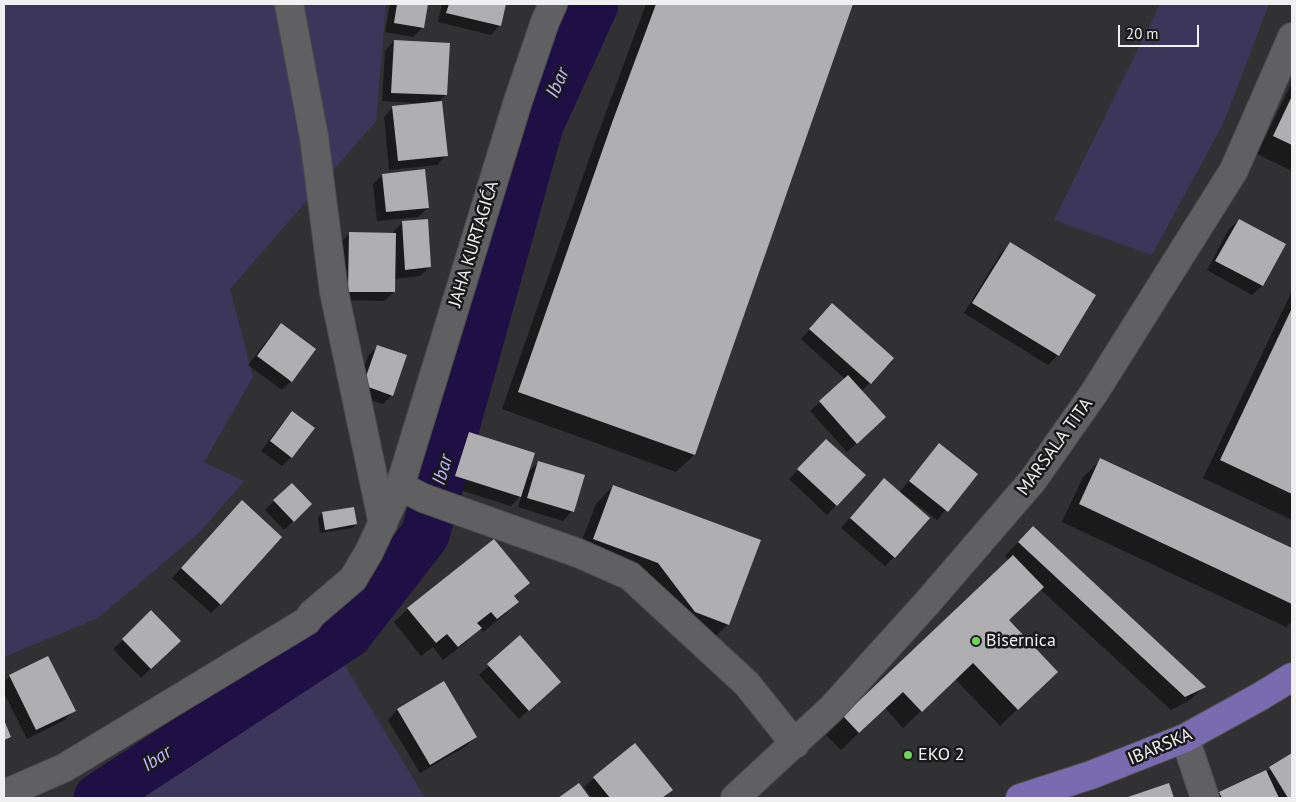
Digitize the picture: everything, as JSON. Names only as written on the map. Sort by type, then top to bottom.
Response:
[{"type":"main road","name":"IBARSKA","points":[[1020,798],[1091,775],[1185,738],[1292,677]]},
{"type":"street","points":[[289,4],[314,137],[334,292],[383,524]]},
{"type":"street","name":"JAHA KURTAGIĆA","points":[[4,794],[64,768],[307,622],[312,614],[353,579],[383,524],[412,492],[518,101],[553,4]]},
{"type":"street","name":"MARSALA TITA","points":[[735,798],[832,708],[1034,480],[1160,291],[1234,170],[1292,37]]},
{"type":"street","points":[[412,492],[578,553],[630,576],[747,684],[795,744]]},
{"type":"street","points":[[1185,738],[1205,798]]},
{"type":"shaded area","points":[[4,4],[386,4],[376,121],[230,289],[253,377],[204,462],[244,481],[200,532],[98,618],[4,657]]},
{"type":"shaded area","points":[[1160,4],[1269,4],[1223,124],[1152,255],[1054,220]]},
{"type":"shaded area","points":[[339,656],[425,798],[121,798]]},
{"type":"building","points":[[397,4],[428,4],[424,28],[394,23]]},
{"type":"building","points":[[449,4],[506,4],[501,26],[446,13]]},
{"type":"building","points":[[656,4],[853,4],[695,455],[518,392],[613,120]]},
{"type":"building","points":[[394,40],[450,43],[447,95],[391,93]]},
{"type":"building","points":[[1292,96],[1292,145],[1273,136]]},
{"type":"building","points":[[442,101],[448,156],[398,161],[392,106]]},
{"type":"building","points":[[425,169],[429,208],[386,212],[382,174]]},
{"type":"building","points":[[428,219],[431,267],[405,270],[402,221]]},
{"type":"building","points":[[1239,219],[1286,244],[1263,286],[1215,261]]},
{"type":"building","points":[[349,232],[396,233],[395,292],[348,292]]},
{"type":"building","points":[[1010,242],[1096,295],[1059,356],[972,303]]},
{"type":"building","points":[[832,303],[894,358],[871,384],[809,329]]},
{"type":"building","points":[[1292,308],[1292,494],[1220,460]]},
{"type":"building","points":[[281,323],[316,349],[292,382],[257,356]]},
{"type":"building","points":[[377,345],[407,355],[393,396],[363,385]]},
{"type":"building","points":[[848,375],[886,417],[857,444],[819,401]]},
{"type":"building","points":[[292,411],[315,428],[292,458],[270,441]]},
{"type":"building","points":[[469,432],[535,453],[521,497],[455,476]]},
{"type":"building","points":[[826,439],[866,475],[837,506],[797,469]]},
{"type":"building","points":[[939,443],[978,474],[948,512],[909,481]]},
{"type":"building","points":[[1100,458],[1292,548],[1292,604],[1079,504]]},
{"type":"building","points":[[538,461],[585,475],[574,512],[527,498]]},
{"type":"building","points":[[884,478],[930,518],[895,558],[850,518]]},
{"type":"building","points":[[292,483],[312,504],[294,522],[273,500]]},
{"type":"building","points":[[613,485],[761,540],[729,625],[695,612],[658,563],[593,539]]},
{"type":"building","points":[[242,500],[282,537],[221,605],[181,568]]},
{"type":"building","points":[[354,507],[357,524],[325,530],[322,512]]},
{"type":"building","points":[[1033,526],[1206,687],[1185,697],[1018,542]]},
{"type":"building","points":[[494,539],[530,583],[514,596],[519,602],[497,619],[491,612],[477,623],[482,628],[458,647],[447,634],[436,643],[407,608]]},
{"type":"building","name":"Bisernica","points":[[1013,555],[1044,587],[1009,620],[1058,672],[1018,710],[973,663],[922,712],[903,692],[859,733],[843,716]]},
{"type":"building","points":[[151,610],[181,641],[151,669],[122,639]]},
{"type":"building","points":[[520,635],[561,682],[529,711],[487,664]]},
{"type":"building","points":[[48,656],[76,711],[36,730],[9,675]]},
{"type":"building","points":[[444,681],[477,737],[430,765],[397,709]]},
{"type":"building","points":[[4,720],[11,737],[4,740]]},
{"type":"building","points":[[635,743],[673,790],[662,798],[610,798],[593,777]]},
{"type":"building","points":[[1292,753],[1292,798],[1288,798],[1269,767]]},
{"type":"building","points":[[1266,770],[1279,798],[1222,798],[1219,792]]},
{"type":"building","points":[[579,783],[590,798],[558,798]]},
{"type":"building","points":[[1169,783],[1174,798],[1125,798]]},
{"type":"waterway","name":"Ibar","points":[[98,798],[348,634],[425,535],[539,125],[594,4]]},
{"type":"place","name":"Bisernica","points":[[976,641]]},
{"type":"place","name":"EKO 2","points":[[908,755]]}]
